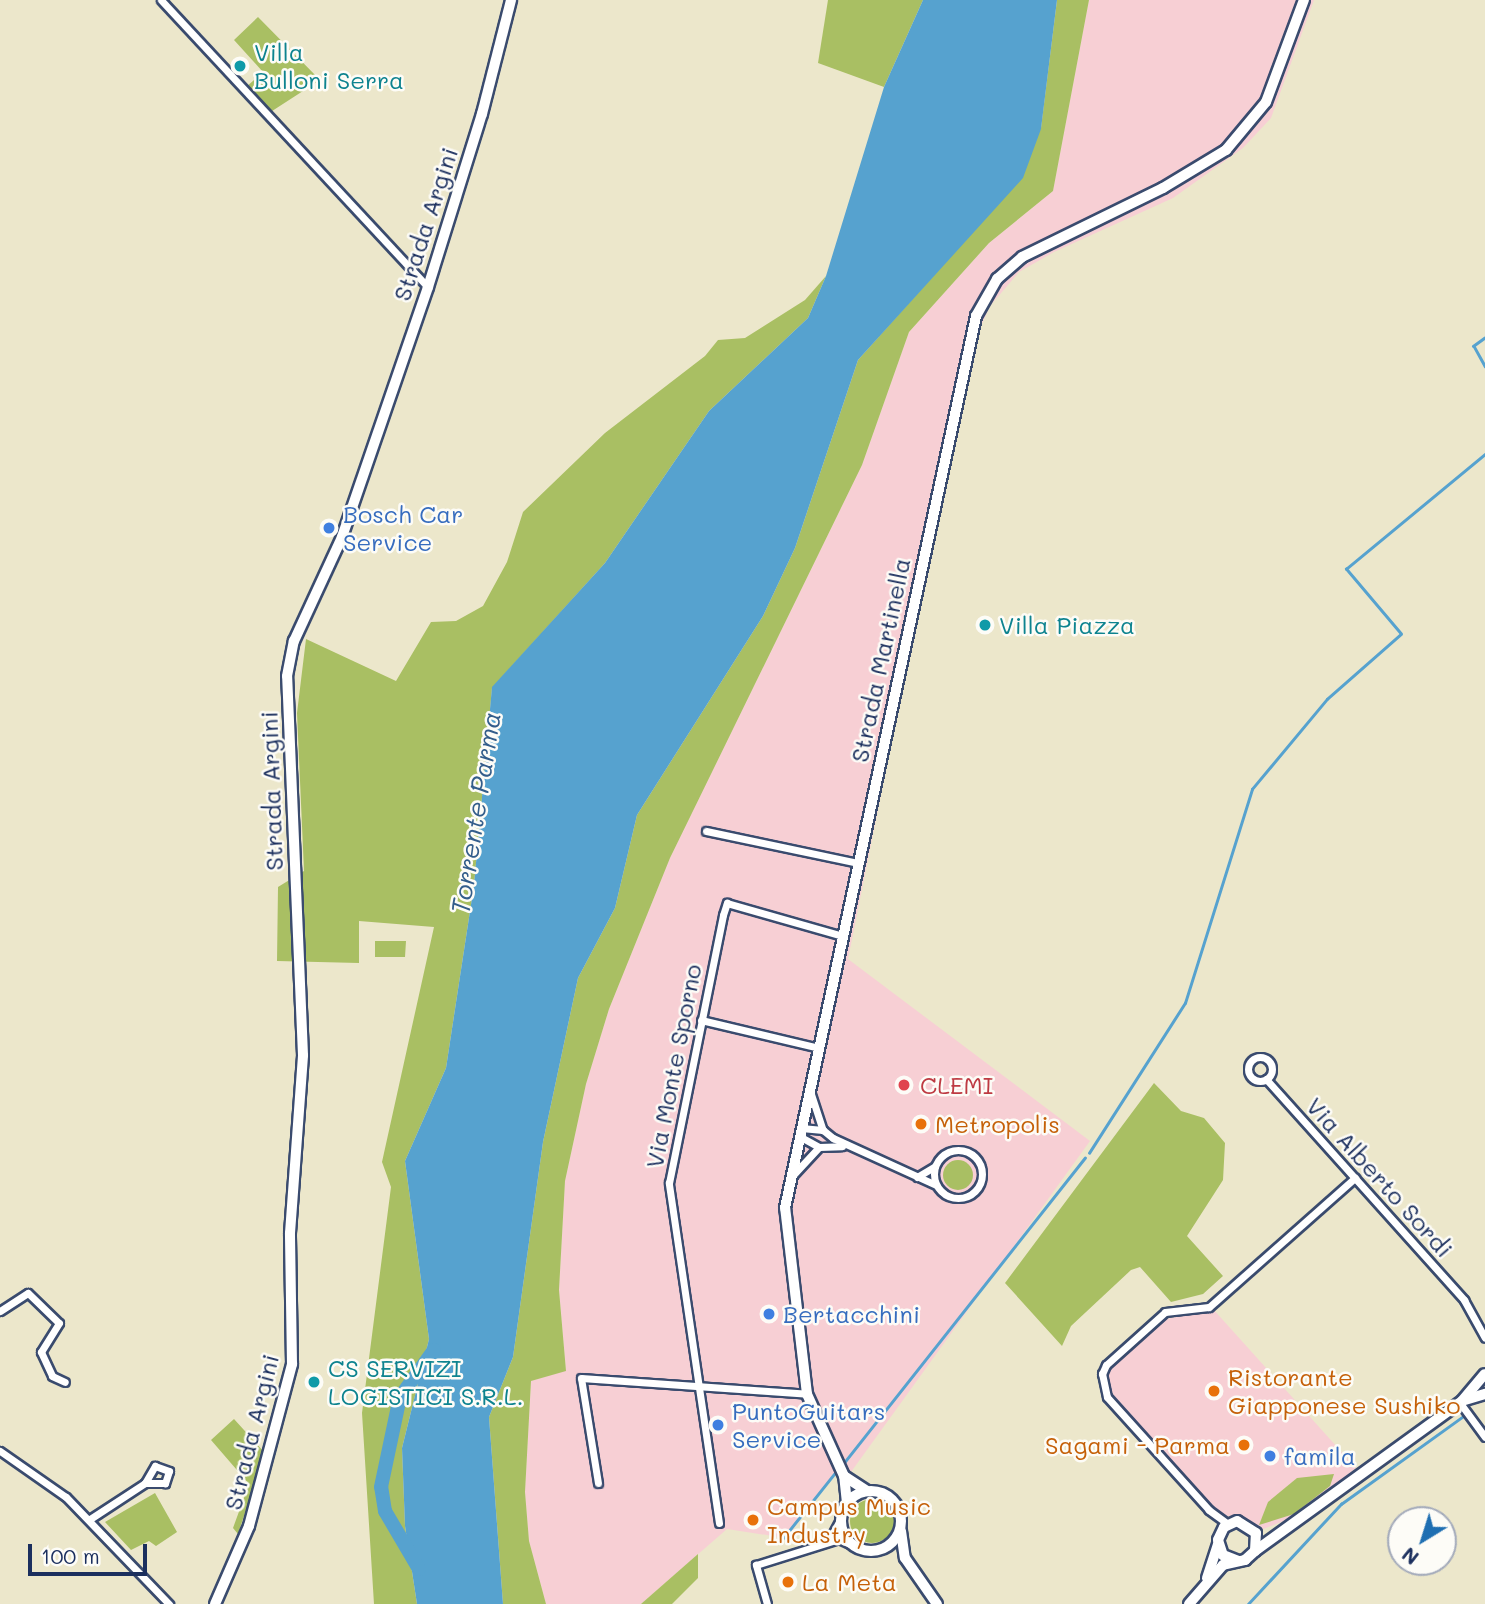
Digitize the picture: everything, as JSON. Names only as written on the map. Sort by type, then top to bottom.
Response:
[{"type":"main road","points":[[1189,1604],[1223,1565],[1239,1561],[1255,1552],[1298,1521],[1461,1402],[1485,1374]]},
{"type":"main road","points":[[1461,1402],[1485,1394]]},
{"type":"main road","points":[[1258,1537],[1298,1521]]},
{"type":"main road","points":[[1198,1592],[1228,1524],[1247,1523],[1258,1537],[1255,1552]]},
{"type":"main road","points":[[1219,1540],[1223,1555],[1239,1561]]},
{"type":"street","points":[[161,0],[428,287]]},
{"type":"street","name":"Strada Argini","points":[[215,1604],[249,1526],[292,1364],[290,1240],[303,1055],[287,676],[294,641],[342,537],[428,287],[482,114],[511,0]]},
{"type":"street","name":"Strada Martinella","points":[[842,1516],[847,1503],[844,1476],[807,1394],[785,1208],[982,300],[1022,257],[1163,188],[1226,150],[1266,102],[1304,0]]},
{"type":"street","points":[[706,831],[858,863]]},
{"type":"street","name":"Via Monte Sporno","points":[[719,1523],[669,1183],[701,1020],[727,903],[842,936]]},
{"type":"street","points":[[701,1020],[819,1048]]},
{"type":"street","name":"Via Alberto Sordi","points":[[1266,1079],[1464,1300],[1485,1338]]},
{"type":"street","points":[[810,1090],[823,1130],[846,1147],[917,1177],[936,1185],[947,1196],[962,1198],[975,1191],[982,1174],[977,1159],[961,1150],[946,1153],[935,1166],[917,1177]]},
{"type":"street","points":[[800,1132],[823,1130]]},
{"type":"street","points":[[800,1132],[819,1147],[846,1147]]},
{"type":"street","points":[[791,1177],[819,1147]]},
{"type":"street","points":[[935,1166],[936,1185]]},
{"type":"street","points":[[1228,1524],[1209,1510],[1107,1397],[1102,1374],[1106,1365],[1166,1312],[1209,1307],[1355,1178]]},
{"type":"street","points":[[0,1311],[28,1293],[59,1323],[41,1352],[52,1376],[65,1382]]},
{"type":"street","points":[[598,1483],[581,1378],[807,1394]]},
{"type":"street","points":[[1461,1402],[1485,1437]]},
{"type":"street","points":[[0,1451],[48,1482],[90,1519],[169,1604]]},
{"type":"street","points":[[844,1476],[867,1491],[894,1501],[905,1558],[937,1604]]},
{"type":"street","points":[[90,1519],[145,1482]]},
{"type":"street","points":[[847,1503],[867,1491]]},
{"type":"street","points":[[1209,1510],[1219,1540]]},
{"type":"street","points":[[842,1516],[843,1532],[854,1546]]},
{"type":"street","points":[[817,1546],[833,1533],[842,1516]]},
{"type":"street","points":[[884,1549],[901,1529]]},
{"type":"street","points":[[767,1604],[756,1565],[839,1539],[869,1551],[884,1549],[905,1558]]},
{"type":"shaded area","points":[[1089,0],[1314,0],[1271,118],[1243,148],[1173,198],[1054,252],[1019,272],[990,306],[973,344],[956,421],[848,959],[1090,1141],[851,1472],[843,1465],[786,1538],[727,1529],[641,1604],[546,1604],[529,1541],[525,1492],[531,1381],[566,1370],[559,1290],[565,1181],[586,1084],[609,1009],[670,858],[862,465],[909,332],[989,243],[1053,191]]},
{"type":"shaded area","points":[[1213,1309],[1356,1468],[1296,1516],[1261,1530],[1246,1518],[1219,1515],[1112,1394],[1106,1380],[1111,1365],[1162,1320]]},
{"type":"green space","points":[[828,0],[923,0],[884,87],[818,63]]},
{"type":"green space","points":[[1057,0],[1089,0],[1053,191],[989,243],[909,332],[862,465],[670,858],[609,1009],[586,1084],[565,1181],[559,1290],[566,1371],[531,1381],[525,1492],[529,1541],[546,1604],[503,1604],[489,1417],[513,1357],[543,1142],[578,978],[615,908],[637,815],[763,616],[795,548],[858,360],[970,235],[1041,128]]},
{"type":"green space","points":[[258,17],[320,80],[269,113],[245,88],[263,72],[234,40]]},
{"type":"green space","points":[[826,276],[808,318],[709,411],[605,563],[492,688],[474,885],[446,1068],[405,1161],[429,1339],[402,1448],[405,1526],[417,1604],[374,1604],[362,1413],[391,1187],[382,1162],[434,927],[359,921],[359,963],[277,961],[278,887],[304,871],[297,713],[306,639],[396,681],[431,622],[456,621],[483,606],[507,562],[523,512],[605,433],[705,356],[718,340],[745,338],[805,300]]},
{"type":"green space","points":[[375,941],[406,941],[405,957],[375,957]]},
{"type":"green space","points":[[1154,1083],[1181,1111],[1204,1118],[1225,1143],[1223,1180],[1187,1236],[1223,1276],[1203,1294],[1171,1302],[1140,1267],[1131,1270],[1071,1326],[1062,1346],[1005,1283]]},
{"type":"green space","points":[[958,1160],[969,1164],[973,1175],[969,1186],[958,1190],[947,1186],[943,1175],[947,1164]]},
{"type":"green space","points":[[234,1419],[265,1453],[238,1534],[233,1528],[249,1484],[211,1440]]},
{"type":"green space","points":[[1334,1474],[1330,1486],[1294,1514],[1259,1525],[1268,1502],[1297,1478]]},
{"type":"green space","points":[[155,1493],[177,1532],[156,1546],[149,1541],[131,1550],[105,1522]]},
{"type":"green space","points":[[872,1499],[881,1500],[888,1505],[893,1512],[893,1530],[888,1537],[881,1542],[872,1543],[863,1542],[856,1537],[851,1530],[850,1521],[851,1512],[856,1505],[863,1500]]},
{"type":"green space","points":[[698,1554],[698,1578],[672,1604],[641,1604]]},
{"type":"water","points":[[923,0],[1057,0],[1041,129],[1023,178],[858,360],[795,548],[763,616],[637,815],[615,908],[578,978],[543,1142],[513,1357],[489,1417],[503,1604],[417,1604],[405,1526],[402,1448],[429,1339],[405,1161],[446,1068],[474,885],[492,687],[605,563],[709,411],[808,318],[826,276],[884,87]]},
{"type":"waterway","points":[[1485,338],[1474,346],[1485,366]]},
{"type":"waterway","points":[[1089,1153],[1185,1003],[1252,789],[1327,699],[1401,634],[1346,569],[1485,454]]},
{"type":"waterway","points":[[843,1464],[1085,1158]]},
{"type":"waterway","name":"Torrente Parma","points":[[419,1569],[385,1511],[381,1487],[400,1397],[434,1350]]},
{"type":"waterway","points":[[1248,1604],[1341,1504],[1465,1415]]},
{"type":"waterway","points":[[780,1542],[834,1474]]},
{"type":"place","name":"Villa Bulloni Serra","points":[[240,66]]},
{"type":"place","name":"Bosch Car Service","points":[[329,528]]},
{"type":"place","name":"Villa Piazza","points":[[985,625]]},
{"type":"place","name":"CLEMI","points":[[904,1085]]},
{"type":"place","name":"Metropolis","points":[[921,1124]]},
{"type":"place","name":"Bertacchini","points":[[769,1314]]},
{"type":"place","name":"CS SERVIZI LOGISTICI S.R.L.","points":[[314,1382]]},
{"type":"place","name":"Ristorante Giapponese Sushiko","points":[[1214,1391]]},
{"type":"place","name":"PuntoGuitars Service","points":[[718,1425]]},
{"type":"place","name":"Sagami - Parma","points":[[1244,1445]]},
{"type":"place","name":"famila","points":[[1270,1456]]},
{"type":"place","name":"Campus Music Industry","points":[[753,1520]]},
{"type":"place","name":"La Meta","points":[[788,1582]]}]
